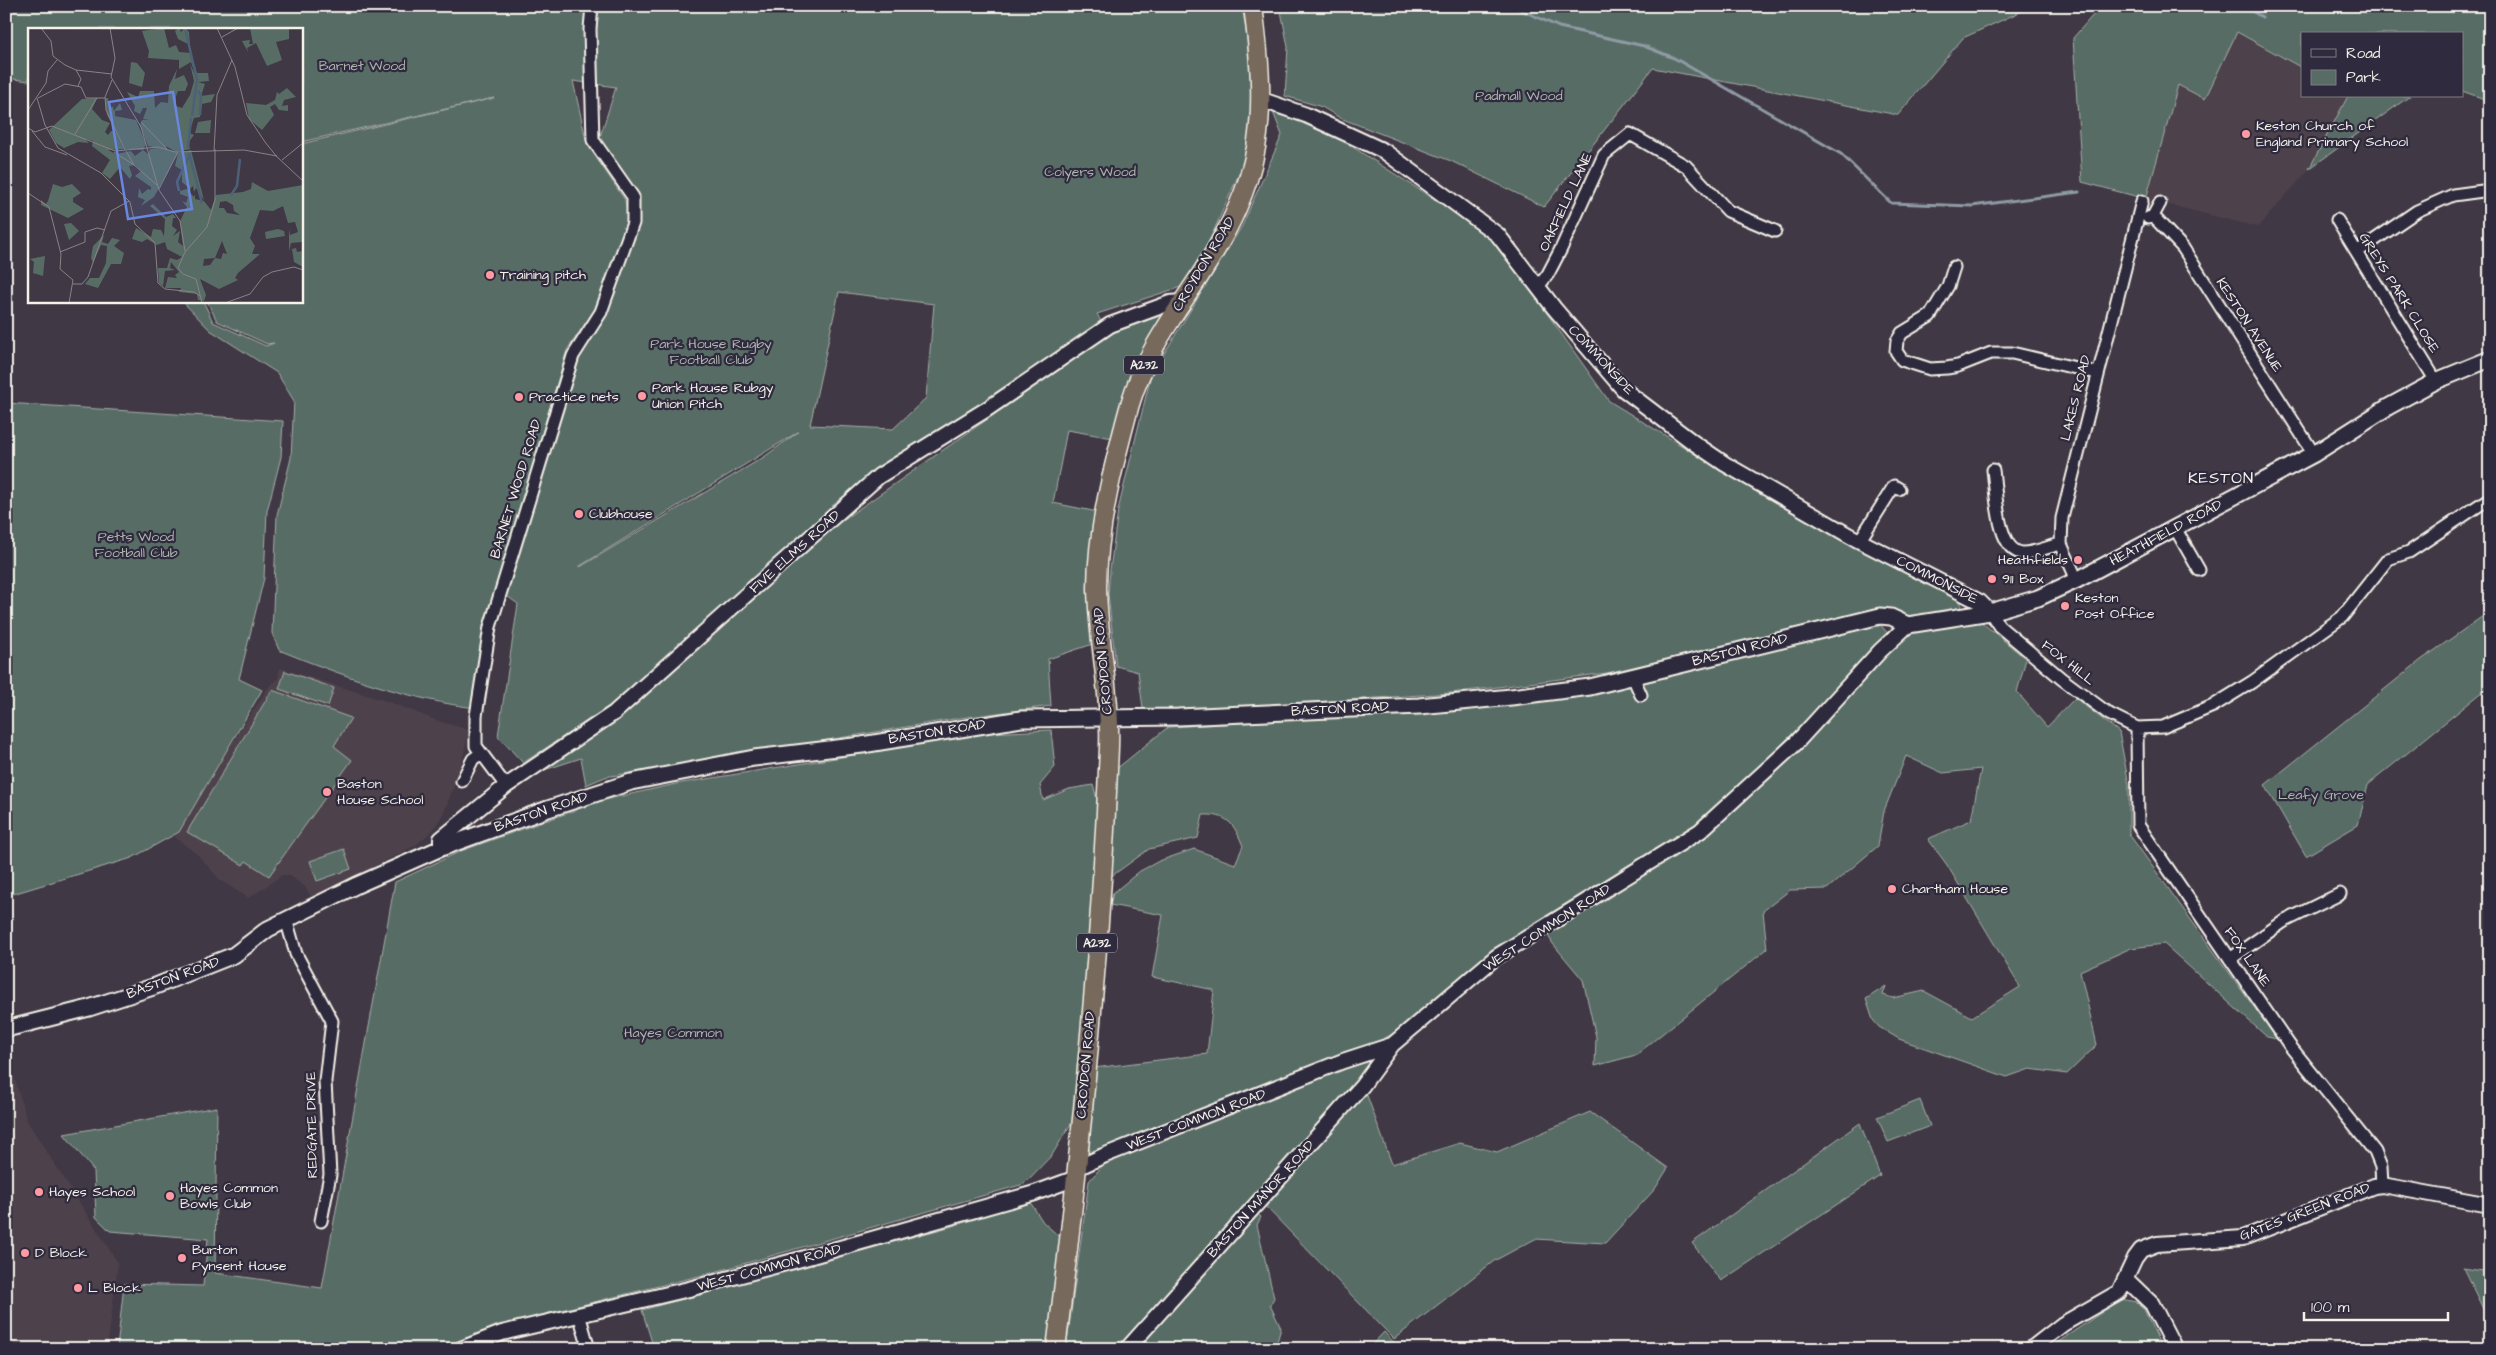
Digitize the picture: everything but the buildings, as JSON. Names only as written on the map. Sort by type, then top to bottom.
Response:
[{"type":"highway","name":"CROYDON ROAD","points":[[1056,1349],[1076,1173],[1102,888],[1108,717],[1097,587],[1106,508],[1136,385],[1153,349],[1222,240],[1245,190],[1257,152],[1262,100],[1253,6]]},
{"type":"main road","name":"HEATHFIELD ROAD","points":[[1908,625],[1990,612],[2038,598],[2077,580],[2314,454],[2388,407],[2436,381],[2490,359]]},
{"type":"main road","name":"BASTON ROAD","points":[[6,1029],[96,1006],[153,987],[234,955],[268,929],[286,919],[441,848],[548,809],[636,780],[754,758],[862,745],[1021,719],[1178,717],[1419,706],[1520,696],[1590,686],[1633,677],[1880,616],[1891,617],[1908,625]]},
{"type":"street","name":"BARNET WOOD ROAD","points":[[506,786],[480,754],[476,746],[476,716],[490,627],[573,356],[601,312],[633,223],[633,197],[593,140],[590,29],[592,6]]},
{"type":"street","name":"COMMONSIDE","points":[[1262,100],[1306,115],[1384,151],[1498,235],[1538,287],[1624,389],[1725,464],[1860,540],[1983,604],[1990,612]]},
{"type":"street","name":"OAKFIELD LANE","points":[[1538,287],[1548,274],[1561,249],[1604,154],[1630,134],[1686,166],[1728,211],[1775,231]]},
{"type":"street","points":[[2357,252],[2417,211],[2453,195],[2490,190]]},
{"type":"street","name":"LAKES ROAD","points":[[2077,580],[2061,544],[2064,510],[2097,373],[2142,202]]},
{"type":"street","points":[[2136,222],[2153,216],[2160,203]]},
{"type":"street","name":"KESTON AVENUE","points":[[2153,216],[2182,248],[2314,454]]},
{"type":"street","name":"GREYS PARK CLOSE","points":[[2337,220],[2436,381]]},
{"type":"street","points":[[1954,267],[1948,286],[1930,316],[1902,333],[1897,341],[1896,351],[1902,360],[1930,369],[1947,368],[1958,366],[1991,353],[2012,353],[2097,373]]},
{"type":"street","name":"FIVE ELMS ROAD","points":[[441,848],[441,839],[506,786],[614,713],[879,476],[987,409],[1110,325],[1170,303],[1182,302]]},
{"type":"street","points":[[1993,470],[2003,537],[2010,548],[2022,553],[2061,544]]},
{"type":"street","points":[[1860,540],[1894,486],[1899,489]]},
{"type":"street","points":[[2137,728],[2163,727],[2213,706],[2252,682],[2342,617],[2388,559],[2409,552],[2490,498]]},
{"type":"street","points":[[2175,528],[2199,570]]},
{"type":"street","points":[[1951,588],[1965,602],[1959,616]]},
{"type":"street","name":"FOX HILL","points":[[1990,612],[1999,626],[2062,679],[2109,714],[2137,728]]},
{"type":"street","name":"WEST COMMON ROAD","points":[[461,1349],[502,1333],[689,1289],[792,1262],[1035,1193],[1076,1173],[1103,1156],[1343,1061],[1392,1045],[1496,957],[1700,831],[1796,743],[1880,650],[1908,625]]},
{"type":"street","points":[[1633,677],[1642,695]]},
{"type":"street","name":"FOX LANE","points":[[2137,728],[2138,825],[2290,1046],[2375,1152],[2381,1167],[2382,1185]]},
{"type":"street","points":[[462,781],[473,759],[480,754]]},
{"type":"street","points":[[2230,959],[2283,922],[2340,894]]},
{"type":"street","name":"REDGATE DRIVE","points":[[286,919],[296,954],[332,1021],[332,1034],[325,1081],[330,1175],[322,1221]]},
{"type":"street","name":"BASTON MANOR ROAD","points":[[1127,1349],[1362,1086],[1392,1045]]},
{"type":"street","points":[[2382,1185],[2490,1204]]},
{"type":"street","name":"GATES GREEN ROAD","points":[[2031,1349],[2064,1324],[2119,1292],[2135,1258],[2141,1250],[2157,1244],[2243,1238],[2374,1186],[2382,1185]]},
{"type":"street","points":[[2126,1279],[2152,1304],[2175,1349]]},
{"type":"street","points":[[579,1314],[589,1349]]},
{"type":"shaded area","name":"Keston Church of England Primary School","points":[[2236,32],[2301,67],[2301,98],[2347,98],[2309,169],[2258,227],[2146,199],[2178,85],[2205,99]]},
{"type":"shaded area","name":"Baston House School","points":[[280,668],[389,702],[438,721],[469,730],[460,771],[444,812],[433,830],[416,845],[312,898],[305,887],[289,875],[282,875],[249,898],[221,881],[199,856],[174,836],[178,830],[176,829],[270,685],[278,679]]},
{"type":"shaded area","name":"Hayes School","points":[[6,1049],[27,1121],[118,1263],[107,1349],[6,1349]]},
{"type":"green space","points":[[6,6],[1242,6],[1247,37],[1255,138],[1190,284],[1097,314],[1102,323],[945,430],[764,570],[611,705],[523,763],[498,736],[518,604],[504,594],[576,360],[607,312],[638,223],[636,192],[599,140],[616,87],[573,81],[587,144],[625,200],[628,221],[595,309],[567,350],[484,628],[476,708],[402,693],[279,650],[272,633],[277,515],[291,458],[294,401],[277,373],[210,330],[183,302],[203,302],[213,322],[266,346],[274,343],[267,344],[217,321],[208,302],[302,302],[302,144],[494,98],[302,142],[302,28],[28,28],[28,81],[6,78]],"holes":[[[839,292],[934,304],[926,398],[893,429],[810,425]],[[798,432],[764,457],[580,567]]]},
{"type":"green space","name":"Padmall Wood","points":[[1280,6],[2033,6],[1963,38],[1898,115],[1653,68],[1544,207],[1451,161],[1340,118],[1322,107],[1285,96],[1288,47]]},
{"type":"green space","points":[[2101,6],[2490,6],[2490,101],[2464,92],[2464,32],[2301,32],[2301,67],[2237,32],[2205,99],[2178,85],[2146,199],[2082,182],[2073,38]]},
{"type":"green space","points":[[2347,98],[2407,98],[2309,169]]},
{"type":"green space","points":[[1273,112],[1334,135],[1493,237],[1609,401],[1744,484],[1961,600],[1961,606],[1956,612],[1912,618],[1899,611],[1885,610],[1607,673],[1451,693],[1257,706],[1169,710],[1143,708],[1138,672],[1116,666],[1108,594],[1118,510],[1151,375],[1242,226],[1282,135]]},
{"type":"green space","points":[[1174,307],[1119,439],[1067,430],[1053,503],[1103,513],[1093,644],[1048,659],[1051,706],[960,718],[605,777],[586,785],[581,758],[535,773],[827,531],[1114,331]]},
{"type":"green space","name":"Petts Wood Football Club","points":[[6,403],[283,421],[281,457],[267,511],[264,578],[239,679],[262,690],[179,832],[132,858],[6,896]]},
{"type":"green space","name":"Leafy Grove","points":[[2490,611],[2490,686],[2368,785],[2358,825],[2306,856],[2265,785],[2421,660]]},
{"type":"green space","points":[[1979,620],[2026,659],[2017,692],[2047,727],[2075,698],[2119,732],[2129,785],[2129,834],[2277,1039],[2267,1037],[2164,944],[2131,948],[2080,971],[2097,1045],[2067,1074],[2030,1069],[2007,1077],[1899,1039],[1879,1027],[1873,1020],[1866,999],[1886,986],[1883,995],[1893,998],[1924,991],[1972,1017],[2020,987],[1947,865],[1928,839],[1971,820],[1981,769],[1943,773],[1906,756],[1884,811],[1878,846],[1827,889],[1790,890],[1763,911],[1767,949],[1636,1055],[1595,1066],[1596,1037],[1583,980],[1547,934],[1705,836],[1800,748],[1873,665],[1911,633]]},
{"type":"green space","points":[[1879,623],[1889,635],[1740,787],[1696,827],[1494,953],[1440,994],[1410,1025],[1381,1040],[1102,1153],[1090,1151],[1087,1142],[1094,1068],[1207,1054],[1214,990],[1152,977],[1163,915],[1110,905],[1113,893],[1140,871],[1159,861],[1194,849],[1235,864],[1243,846],[1229,822],[1219,816],[1203,815],[1198,838],[1149,849],[1109,878],[1115,770],[1168,727],[1384,715],[1533,701],[1671,675]]},
{"type":"green space","points":[[285,671],[334,688],[328,706],[279,689]]},
{"type":"green space","points":[[272,690],[351,718],[334,746],[352,760],[269,876],[246,861],[243,865],[187,832]]},
{"type":"green space","name":"Hayes Common","points":[[1051,730],[1055,767],[1040,785],[1043,800],[1069,789],[1093,785],[1098,802],[1081,1039],[1072,1122],[1052,1155],[1024,1184],[711,1273],[497,1326],[440,1349],[117,1349],[124,1284],[203,1286],[208,1239],[110,1231],[96,1217],[94,1171],[64,1134],[217,1107],[215,1273],[322,1288],[395,882],[461,851],[604,800],[676,784],[989,733]]},
{"type":"green space","points":[[344,849],[351,869],[317,881],[310,861]]},
{"type":"green space","points":[[1387,1051],[1335,1106],[1118,1349],[1066,1349],[1089,1181],[1104,1164],[1151,1143],[1282,1093],[1347,1064]]},
{"type":"green space","points":[[1365,1090],[1392,1164],[1460,1143],[1497,1152],[1590,1112],[1668,1168],[1655,1189],[1605,1243],[1535,1239],[1494,1261],[1394,1339],[1263,1204]]},
{"type":"green space","points":[[1920,1100],[1930,1126],[1888,1142],[1877,1117]]},
{"type":"green space","points":[[1860,1123],[1880,1176],[1721,1281],[1692,1243]]},
{"type":"green space","points":[[1030,1202],[1043,1222],[1062,1239],[1048,1349],[654,1349],[642,1310],[949,1227]]},
{"type":"green space","points":[[1256,1212],[1261,1217],[1257,1225],[1274,1298],[1270,1305],[1281,1328],[1275,1349],[1134,1349]]},
{"type":"green space","points":[[2463,1268],[2490,1272],[2490,1323]]},
{"type":"green space","points":[[2121,1299],[2136,1302],[2143,1307],[2162,1349],[2048,1349]]},
{"type":"green space","points":[[1384,1332],[1400,1349],[1368,1349]]},
{"type":"waterway","points":[[1512,6],[1559,27],[1644,46],[1674,58],[1841,154],[1891,203],[1972,206],[2079,192]]},
{"type":"waterway","points":[[2243,6],[2262,17]]},
{"type":"place","name":"Keston Church of England Primary School","points":[[2246,134]]},
{"type":"place","name":"Training pitch","points":[[490,275]]},
{"type":"place","name":"Park House Rubgy Union Pitch","points":[[642,396]]},
{"type":"place","name":"Practice nets","points":[[519,397]]},
{"type":"place","name":"Clubhouse","points":[[579,514]]},
{"type":"place","name":"Heathfields","points":[[2078,560]]},
{"type":"place","name":"911 Box","points":[[1992,579]]},
{"type":"place","name":"Keston Post Office","points":[[2065,606]]},
{"type":"place","name":"Baston House School","points":[[327,792]]},
{"type":"place","name":"Chartham House","points":[[1892,889]]},
{"type":"place","name":"Hayes School","points":[[39,1192]]},
{"type":"place","name":"Hayes Common Bowls Club","points":[[170,1196]]},
{"type":"place","name":"D Block","points":[[25,1253]]},
{"type":"place","name":"Burton Pynsent House","points":[[182,1258]]},
{"type":"place","name":"L Block","points":[[78,1288]]},
{"type":"district","name":"KESTON","points":[[2221,478]]},
{"type":"park label","name":"Barnet Wood","points":[[362,66]]},
{"type":"park label","name":"Colyers Wood","points":[[1090,172]]},
{"type":"park label","name":"Park House Rugby Football Club","points":[[711,352]]}]
